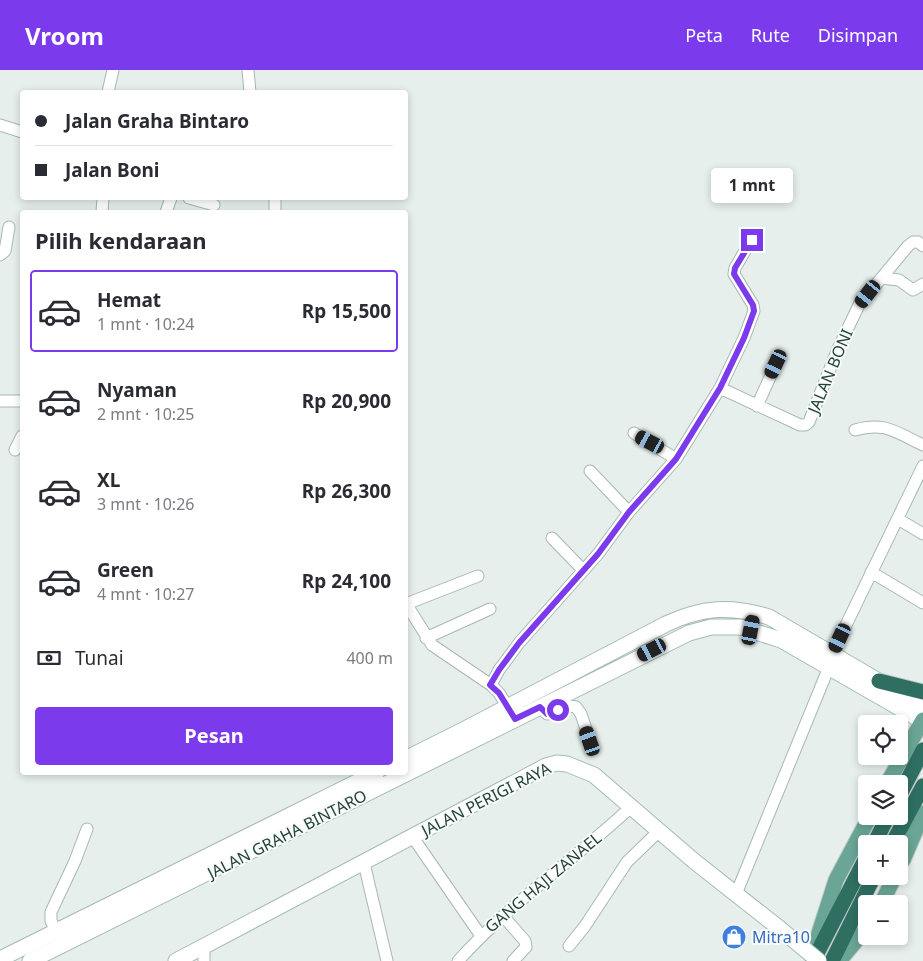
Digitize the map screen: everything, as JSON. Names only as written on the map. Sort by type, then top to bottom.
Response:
[{"type":"highway","points":[[879,681],[923,692]]},
{"type":"highway","points":[[908,779],[923,750]]},
{"type":"highway","points":[[897,835],[923,786]]},
{"type":"highway","points":[[832,961],[859,885]]},
{"type":"highway","points":[[811,961],[858,890],[864,885]]},
{"type":"main road","name":"JALAN GRAHA BINTARO","points":[[408,766],[434,752],[507,706],[684,616],[710,610],[724,609],[754,612],[789,627],[830,660],[923,721]]},
{"type":"main road","points":[[751,630],[754,612]]},
{"type":"main road","name":"JALAN GRAHA BINTARO","points":[[408,758],[434,752],[515,719],[689,633],[711,627],[726,626],[751,630],[780,640],[879,681],[923,707]]},
{"type":"main road","points":[[893,775],[923,721]]},
{"type":"main road","name":"JALAN PERIGI RAYA","points":[[176,961],[204,954],[412,836],[546,766],[568,764],[594,775],[659,831],[819,961]]},
{"type":"main road","name":"JALAN GRAHA BINTARO","points":[[0,959],[370,775]]},
{"type":"main road","name":"JALAN GRAHA BINTARO","points":[[30,961],[80,937],[390,775]]},
{"type":"main road","points":[[908,848],[923,813]]},
{"type":"main road","points":[[811,961],[836,880],[865,825]]},
{"type":"main road","points":[[908,853],[923,828]]},
{"type":"main road","points":[[73,923],[80,937]]},
{"type":"main road","points":[[839,961],[858,938]]},
{"type":"street","points":[[108,90],[113,70]]},
{"type":"street","points":[[248,70],[250,90]]},
{"type":"street","points":[[0,125],[20,131]]},
{"type":"street","points":[[196,200],[214,205]]},
{"type":"street","points":[[0,255],[5,252],[9,227]]},
{"type":"street","points":[[490,685],[519,643],[598,554],[629,512],[676,459],[720,388],[744,338],[754,311],[753,305],[734,274],[735,268],[752,240]]},
{"type":"street","name":"JALAN BONI","points":[[720,388],[800,425],[805,425],[809,422],[837,351],[859,305],[913,242],[918,242],[923,246]]},
{"type":"street","points":[[881,278],[899,280],[914,290],[923,284]]},
{"type":"street","points":[[757,406],[776,364]]},
{"type":"street","points":[[0,401],[20,401]]},
{"type":"street","points":[[855,430],[868,426],[883,427],[923,445]]},
{"type":"street","points":[[634,433],[676,459]]},
{"type":"street","points":[[15,450],[20,440]]},
{"type":"street","points":[[736,894],[830,660],[923,466]]},
{"type":"street","points":[[590,471],[629,512]]},
{"type":"street","points":[[898,519],[923,534]]},
{"type":"street","points":[[552,538],[583,570]]},
{"type":"street","points":[[871,572],[923,603]]},
{"type":"street","points":[[408,602],[478,576]]},
{"type":"street","points":[[408,608],[426,638],[438,651],[490,685],[499,693],[515,719]]},
{"type":"street","points":[[426,638],[490,609]]},
{"type":"street","points":[[540,707],[547,714],[570,706],[576,707],[581,714],[590,741]]},
{"type":"street","name":"GANG HAJI ZANAEL","points":[[458,961],[480,936],[631,807]]},
{"type":"street","points":[[56,931],[51,921],[51,912],[75,861],[87,829]]},
{"type":"street","points":[[569,946],[585,926],[627,862],[659,831]]},
{"type":"street","points":[[412,836],[480,936]]},
{"type":"street","points":[[364,863],[387,961]]},
{"type":"street","points":[[503,916],[525,941],[526,947],[513,961]]},
{"type":"place","name":"Mitra10","points":[[734,937]]},
{"type":"route","points":[[558,710],[547,714],[540,707],[515,719],[499,693],[490,685],[519,643],[598,554],[629,512],[676,459],[720,388],[744,338],[754,311],[753,305],[734,274],[735,268],[752,240]]}]
